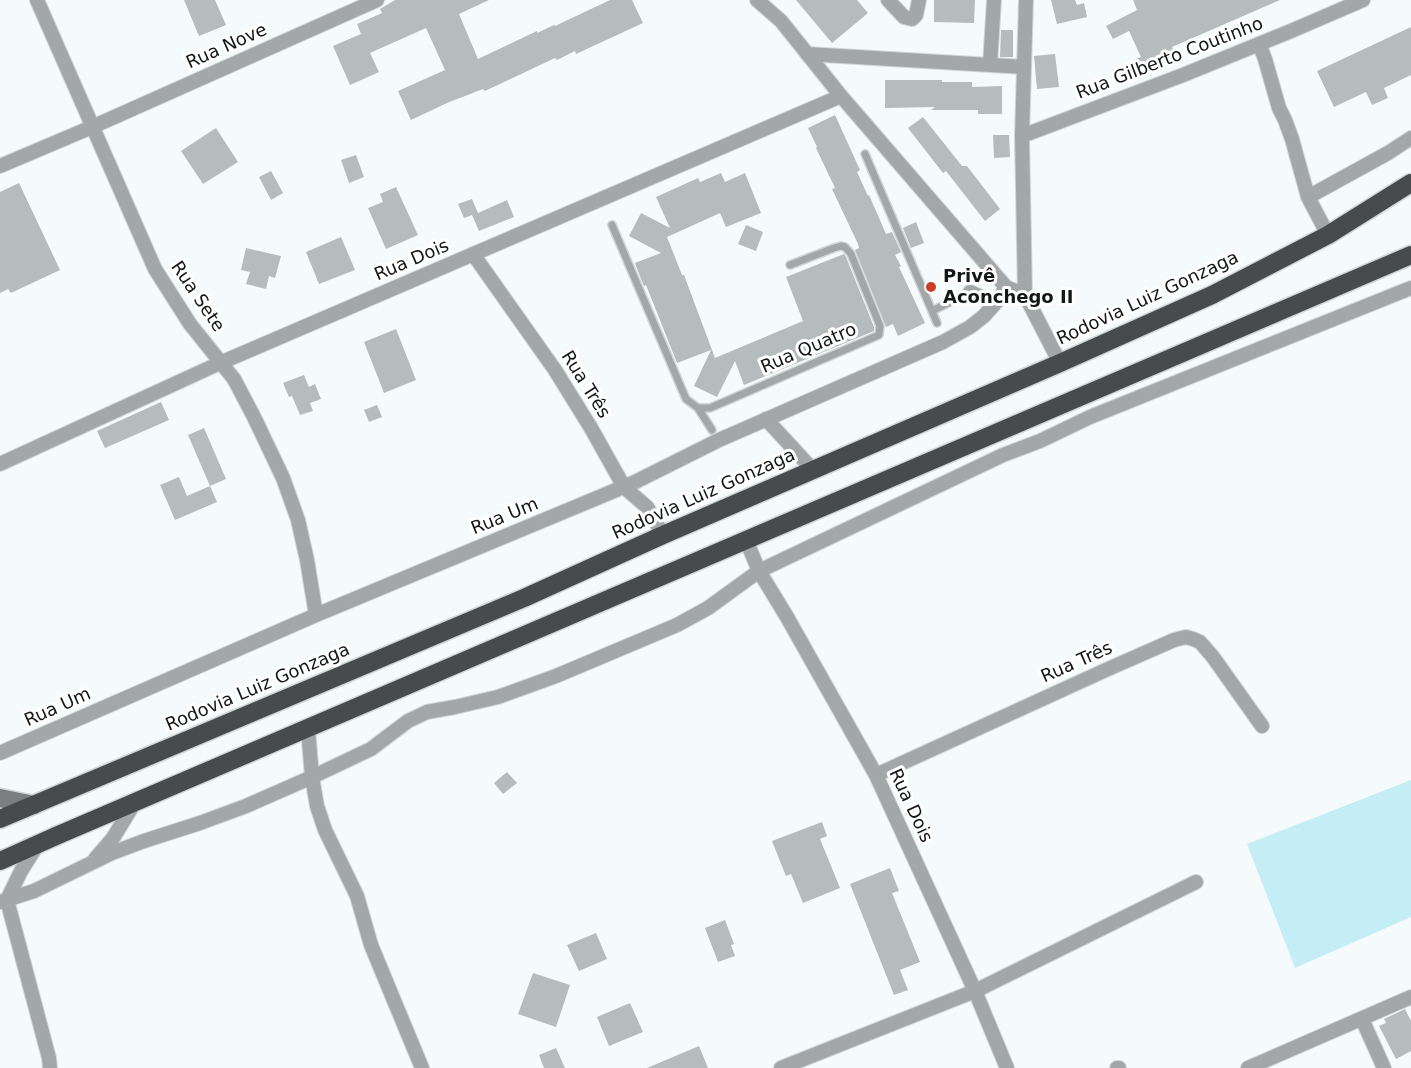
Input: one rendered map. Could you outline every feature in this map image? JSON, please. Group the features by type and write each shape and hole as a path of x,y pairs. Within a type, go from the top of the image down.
{"highway":[{"name":"Rodovia Luiz Gonzaga","path":"0,819 524,598 1212,295 1328,235 1411,183"},
{"path":"0,861 1411,255"}],"street":[{"name":"Rua Sete","path":"37,0 155,269 190,324 234,379 283,478 298,520 308,560 316,615"},
{"name":"Rua Nove","path":"93,127 377,0"},
{"path":"757,0 781,21 841,96 1006,287 1024,295"},
{"path":"888,0 904,17 912,19 916,15 919,0"},
{"path":"990,65 994,0"},
{"path":"1026,0 1022,136 1024,295 1060,363"},
{"name":"Rua Gilberto Coutinho","path":"1022,136 1291,32 1363,0"},
{"path":"1259,44 1279,108 1292,139 1308,197 1328,235"},
{"path":"807,54 1024,67"},
{"name":"Rua Dois","path":"0,464 220,363 841,96"},
{"path":"0,166 93,127"},
{"path":"1308,197 1411,138"},
{"name":"Rua Três","path":"473,254 555,370 624,487 647,507 663,535"},
{"name":"Rua Um","path":"0,753 316,615 624,487 716,435 766,420 943,342 984,316 1006,287"},
{"path":"3,901 34,891 112,853 246,806 312,777 371,749 408,721 427,712 498,697 556,676 677,625 708,608 759,570 992,460 1040,441 1090,417 1411,288"},
{"path":"970,292 995,303"},
{"path":"766,420 813,470"},
{"name":"Rua Dois","path":"746,540 759,570 876,775 975,991 1007,1068"},
{"name":"Rua Três","path":"876,775 1108,669 1174,640 1186,638 1200,642 1213,657 1262,726"},
{"path":"308,729 312,777 317,806 325,830 357,896 371,945 422,1068"},
{"path":"0,798 34,805"},
{"path":"90,864 113,838 135,802"},
{"path":"38,844 3,901 50,1068"},
{"path":"781,1068 975,991 1196,882"},
{"path":"1248,1068 1411,997"},
{"path":"1362,1019 1384,1068"}],"lane":[{"path":"865,154 937,323"},
{"path":"612,225 687,399 698,408 716,435"},
{"name":"Rua Quatro","path":"698,408 710,408 879,335 879,326 850,254 845,247 834,248 790,265"},
{"path":"932,311 970,292"}],"shaded area":[{"path":"1411,780 1411,917 1295,968 1247,844"}],"building":[{"path":"184,0 215,0 226,25 199,36"},
{"path":"395,0 489,0 459,14 478,59 610,0 632,0 643,23 576,54 575,51 557,60 555,58 485,91 483,89 447,103 411,120 398,91 445,70 426,28 370,53 379,72 350,85 333,46 361,34 357,24 382,13 380,9"},
{"path":"796,0 857,0 868,13 832,43"},
{"path":"934,0 975,0 974,23 934,22"},
{"path":"1051,0 1075,0 1077,5 1084,3 1087,17 1057,24"},
{"path":"1133,0 1280,0 1172,47 1177,57 1140,73 1134,60 1141,57 1129,31 1113,39 1106,26 1137,10"},
{"path":"1411,27 1411,75 1384,88 1388,98 1372,105 1366,92 1334,107 1317,71"},
{"path":"1001,30 1013,30 1013,57 1000,57"},
{"path":"1055,54 1059,87 1037,89 1034,56"},
{"path":"885,80 942,80 942,82 972,82 972,87 1002,86 1002,114 978,114 978,110 931,110 935,107 885,108"},
{"path":"835,115 860,170 857,172 886,234 892,232 901,252 895,255 901,266 899,267 925,323 898,336 893,324 886,327 855,250 859,248 858,244 832,189 835,188 808,128"},
{"path":"923,117 962,166 967,166 1000,209 985,221 946,171 943,173 908,128"},
{"path":"216,128 238,162 203,184 181,151"},
{"path":"993,135 1009,135 1010,157 994,158"},
{"path":"356,155 364,177 349,183 341,160"},
{"path":"271,171 283,193 271,200 259,177"},
{"path":"721,173 725,182 745,173 761,213 726,227 720,213 667,237 715,358 803,321 786,277 844,254 874,331 744,385 735,361 717,397 694,386 711,350 677,363 646,285 644,286 641,279 635,263 661,253 629,236 641,213 670,228 656,197 698,178 700,182"},
{"path":"19,183 60,270 11,293 8,289 0,293 0,192"},
{"path":"396,187 418,235 386,249 368,208 383,202 380,194"},
{"path":"472,199 478,213 507,200 514,217 479,231 472,215 464,218 458,204"},
{"path":"916,222 924,243 911,248 903,228"},
{"path":"746,225 763,232 756,251 738,244"},
{"path":"341,237 355,270 319,284 306,252"},
{"path":"246,248 281,256 275,278 269,276 266,289 246,284 250,272 241,270"},
{"path":"396,329 416,380 384,393 364,342"},
{"path":"304,375 309,387 315,384 321,399 310,403 313,411 300,415 292,396 289,397 283,383"},
{"path":"161,402 169,420 105,448 97,431"},
{"path":"377,405 382,417 369,422 364,410"},
{"path":"204,428 226,479 210,486 188,435"},
{"path":"179,477 187,496 210,486 217,502 175,520 160,485"},
{"path":"507,772 517,783 503,794 494,783"},
{"path":"822,822 827,836 820,839 840,888 803,903 791,874 786,876 772,841"},
{"path":"890,868 899,891 892,893 920,962 900,970 908,990 894,995 850,884"},
{"path":"725,920 734,944 731,945 735,956 718,962 705,928"},
{"path":"596,933 607,959 579,971 567,945"},
{"path":"533,973 570,985 556,1027 518,1014"},
{"path":"630,1003 643,1032 609,1046 597,1017"},
{"path":"1405,1009 1411,1021 1411,1051 1396,1059 1379,1026 1386,1023 1384,1019"},
{"path":"699,1046 708,1068 647,1068"},
{"path":"556,1048 565,1068 544,1068 539,1055"}],"place":[{"name":"Privê Aconchego II","path":"931,287"}]}
